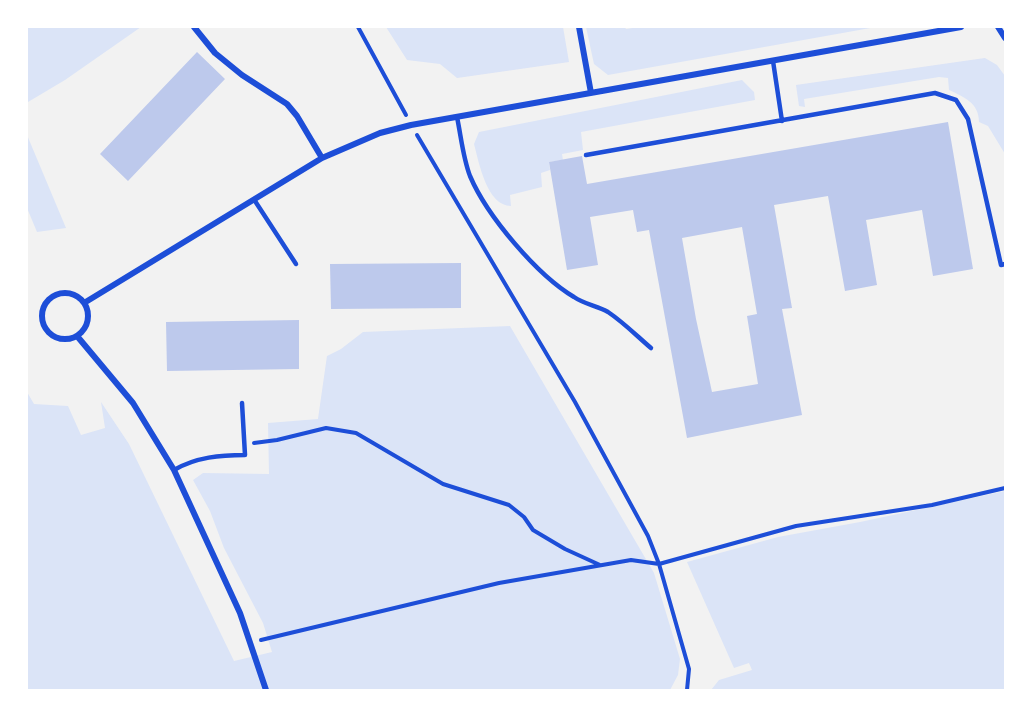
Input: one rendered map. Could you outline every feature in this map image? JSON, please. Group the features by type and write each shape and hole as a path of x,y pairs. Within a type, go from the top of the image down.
{"street":[{"path":"194,27 215,53 242,75 287,104 297,116 322,158"},
{"path":"579,27 591,93"},
{"path":"84,303 255,201 322,158 380,133 411,125 961,27"},
{"path":"998,27 1005,38"},
{"path":"61,293 77,296 84,303 88,309 88,321 86,327 77,336 69,339 53,336 43,324 43,308 47,301 61,293"},
{"path":"77,336 133,403 174,470 240,613 266,690"}],"lane":[{"path":"773,61 782,121"},
{"path":"586,155 935,93 956,100 968,118 1000,265 1005,264"},
{"path":"457,117 469,174 482,200 510,236 537,267 554,282 575,298 608,312 651,348"},
{"path":"255,201 296,264"},
{"path":"174,470 186,463 222,454 245,455 242,403"}],"path":[{"path":"358,27 411,125 575,402 648,536 659,564 689,669 687,690"},
{"path":"245,444 277,440 326,428 356,433 443,484 509,505 524,517 533,530 565,549 601,565"},
{"path":"250,643 499,583 631,560 659,564 796,526 932,504 1005,488"}],"shaded area":[{"path":"27,27 141,27 65,80 28,102 27,106"},
{"path":"386,27 563,27 569,62 457,78 440,64 407,60"},
{"path":"586,27 625,27 626,29 639,27 876,27 608,75 594,64"},
{"path":"985,58 997,65 1005,76 1005,154 988,126 979,122 973,105 949,90 948,78 939,77 804,99 805,107 799,106 796,85"},
{"path":"742,80 754,92 755,100 581,132 583,150 562,154 563,160 549,162 550,170 541,173 542,187 510,195 511,206 496,199 485,182 474,144 479,132"},
{"path":"27,135 66,228 37,232 27,208"},
{"path":"510,326 654,573 680,659 678,675 670,690 27,690 27,392 34,404 68,406 81,435 105,428 101,402 129,444 234,661 272,652 263,623 224,548 210,511 193,480 203,473 269,474 268,423 318,419 327,356 341,349 363,332"},
{"path":"1005,491 1005,690 711,690 719,680 752,670 749,663 734,668 687,562 778,537"}],"building":[{"path":"197,52 225,79 128,181 100,154"},
{"path":"948,122 973,269 933,276 922,210 866,220 877,285 845,291 828,196 774,205 792,308 782,309 802,415 687,438 649,230 637,232 633,210 590,217 598,265 567,270 549,162 582,156 587,184","holes":["742,227 757,314 747,316 758,384 712,392 682,238"]},
{"path":"461,263 461,308 331,309 330,264"},
{"path":"299,320 299,369 167,371 166,322"}]}
